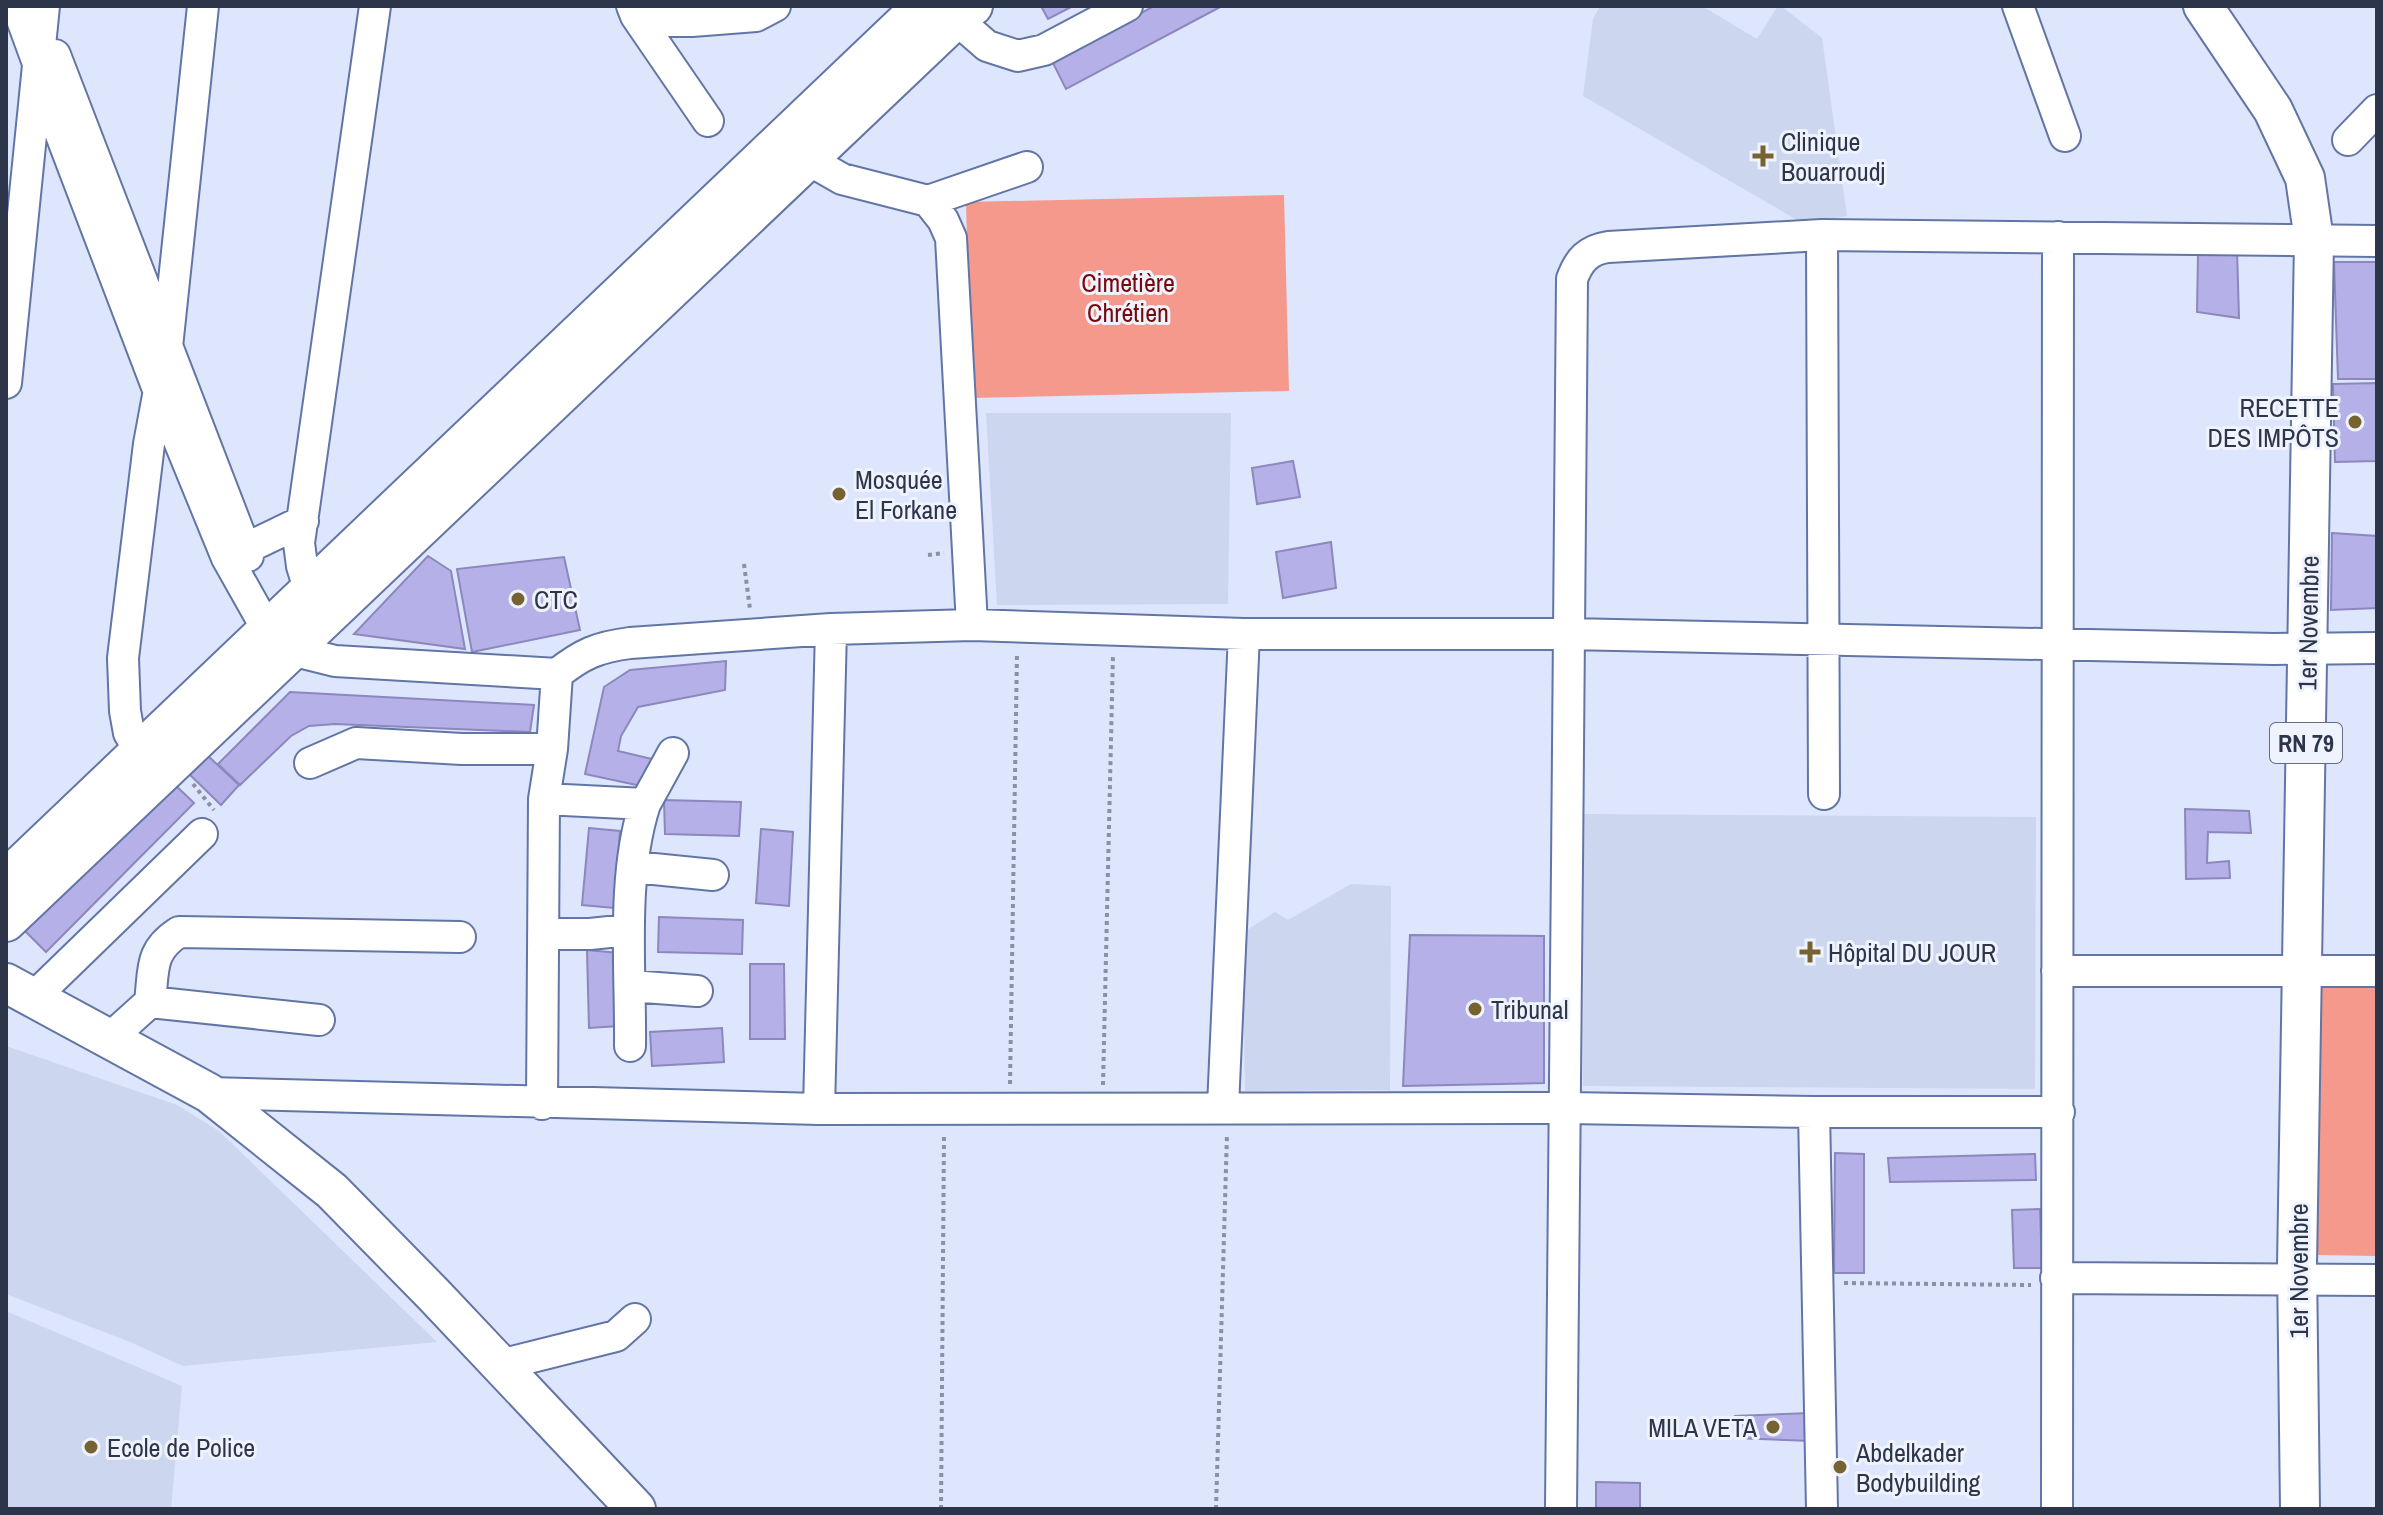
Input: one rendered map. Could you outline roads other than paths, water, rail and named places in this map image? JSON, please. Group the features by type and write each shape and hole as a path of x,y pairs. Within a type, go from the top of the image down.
{"main road":[{"name":"1er Novembre","path":"2203,6 2273,110 2305,178 2314,240 2297,1279 2300,1509"},
{"path":"6,879 140,751 293,623 807,159 950,10"},
{"path":"6,922 293,623 950,10"},
{"path":"19,990 209,1093 332,1191 631,1506"}],"street":[{"path":"140,751 129,733 123,658 149,444 167,347 203,6"},
{"path":"293,623 302,566 299,543 375,6"},
{"path":"634,11 660,20 756,16 775,6"},
{"path":"950,10 987,46 1018,56 1044,50 1127,6"},
{"path":"2018,6 2065,136"},
{"path":"35,10 167,347 236,553"},
{"path":"6,383 23,192 39,66 35,10"},
{"path":"634,11 708,121"},
{"path":"39,66 58,127 159,392 236,553 293,623 335,661 557,674 579,656 605,646 831,629 972,625 1244,634 1568,634 2377,648"},
{"path":"2348,140 2377,110"},
{"path":"807,159 842,179 928,201 1027,167"},
{"path":"928,201 943,220 951,238 972,625"},
{"path":"1561,1509 1567,1108 1572,279 1580,261 1596,249 1608,247 1822,235 2377,241"},
{"path":"1822,235 1824,794"},
{"path":"2057,1509 2058,237"},
{"path":"236,553 303,521"},
{"path":"819,1109 831,629"},
{"path":"1225,1119 1244,634"},
{"path":"542,1104 544,799 552,749 557,674"},
{"path":"310,763 356,743 462,749 552,749"},
{"path":"630,1046 628,930 636,833 645,804 673,753"},
{"path":"544,799 645,804"},
{"path":"19,990 208,822"},
{"path":"634,867 713,875"},
{"path":"543,934 628,930"},
{"path":"109,1039 150,1002 155,953 165,940 179,932 460,937"},
{"path":"2057,971 2377,971"},
{"path":"631,986 697,991"},
{"path":"150,1002 319,1020"},
{"path":"209,1093 542,1104 944,1108 1225,1119 1567,1108 2059,1112"},
{"path":"1814,1112 1822,1509"},
{"path":"2056,1281 2377,1280"},
{"path":"500,1365 616,1336 635,1319"}],"place":[{"name":"Clinique Bouarroudj","path":"1763,156"},
{"name":"RECETTE DES IMPÔTS","path":"2355,422"},
{"name":"Mosquée El Forkane","path":"839,494"},
{"name":"CTC","path":"518,599"},
{"name":"Hôpital DU JOUR","path":"1810,952"},
{"name":"Tribunal","path":"1475,1009"},
{"name":"MILA VETA","path":"1773,1427"},
{"name":"Ecole de Police","path":"91,1447"},
{"name":"Abdelkader Bodybuilding","path":"1840,1467"}],"park label":[{"name":"Cimetière Chrétien","path":"1128,297"}]}
